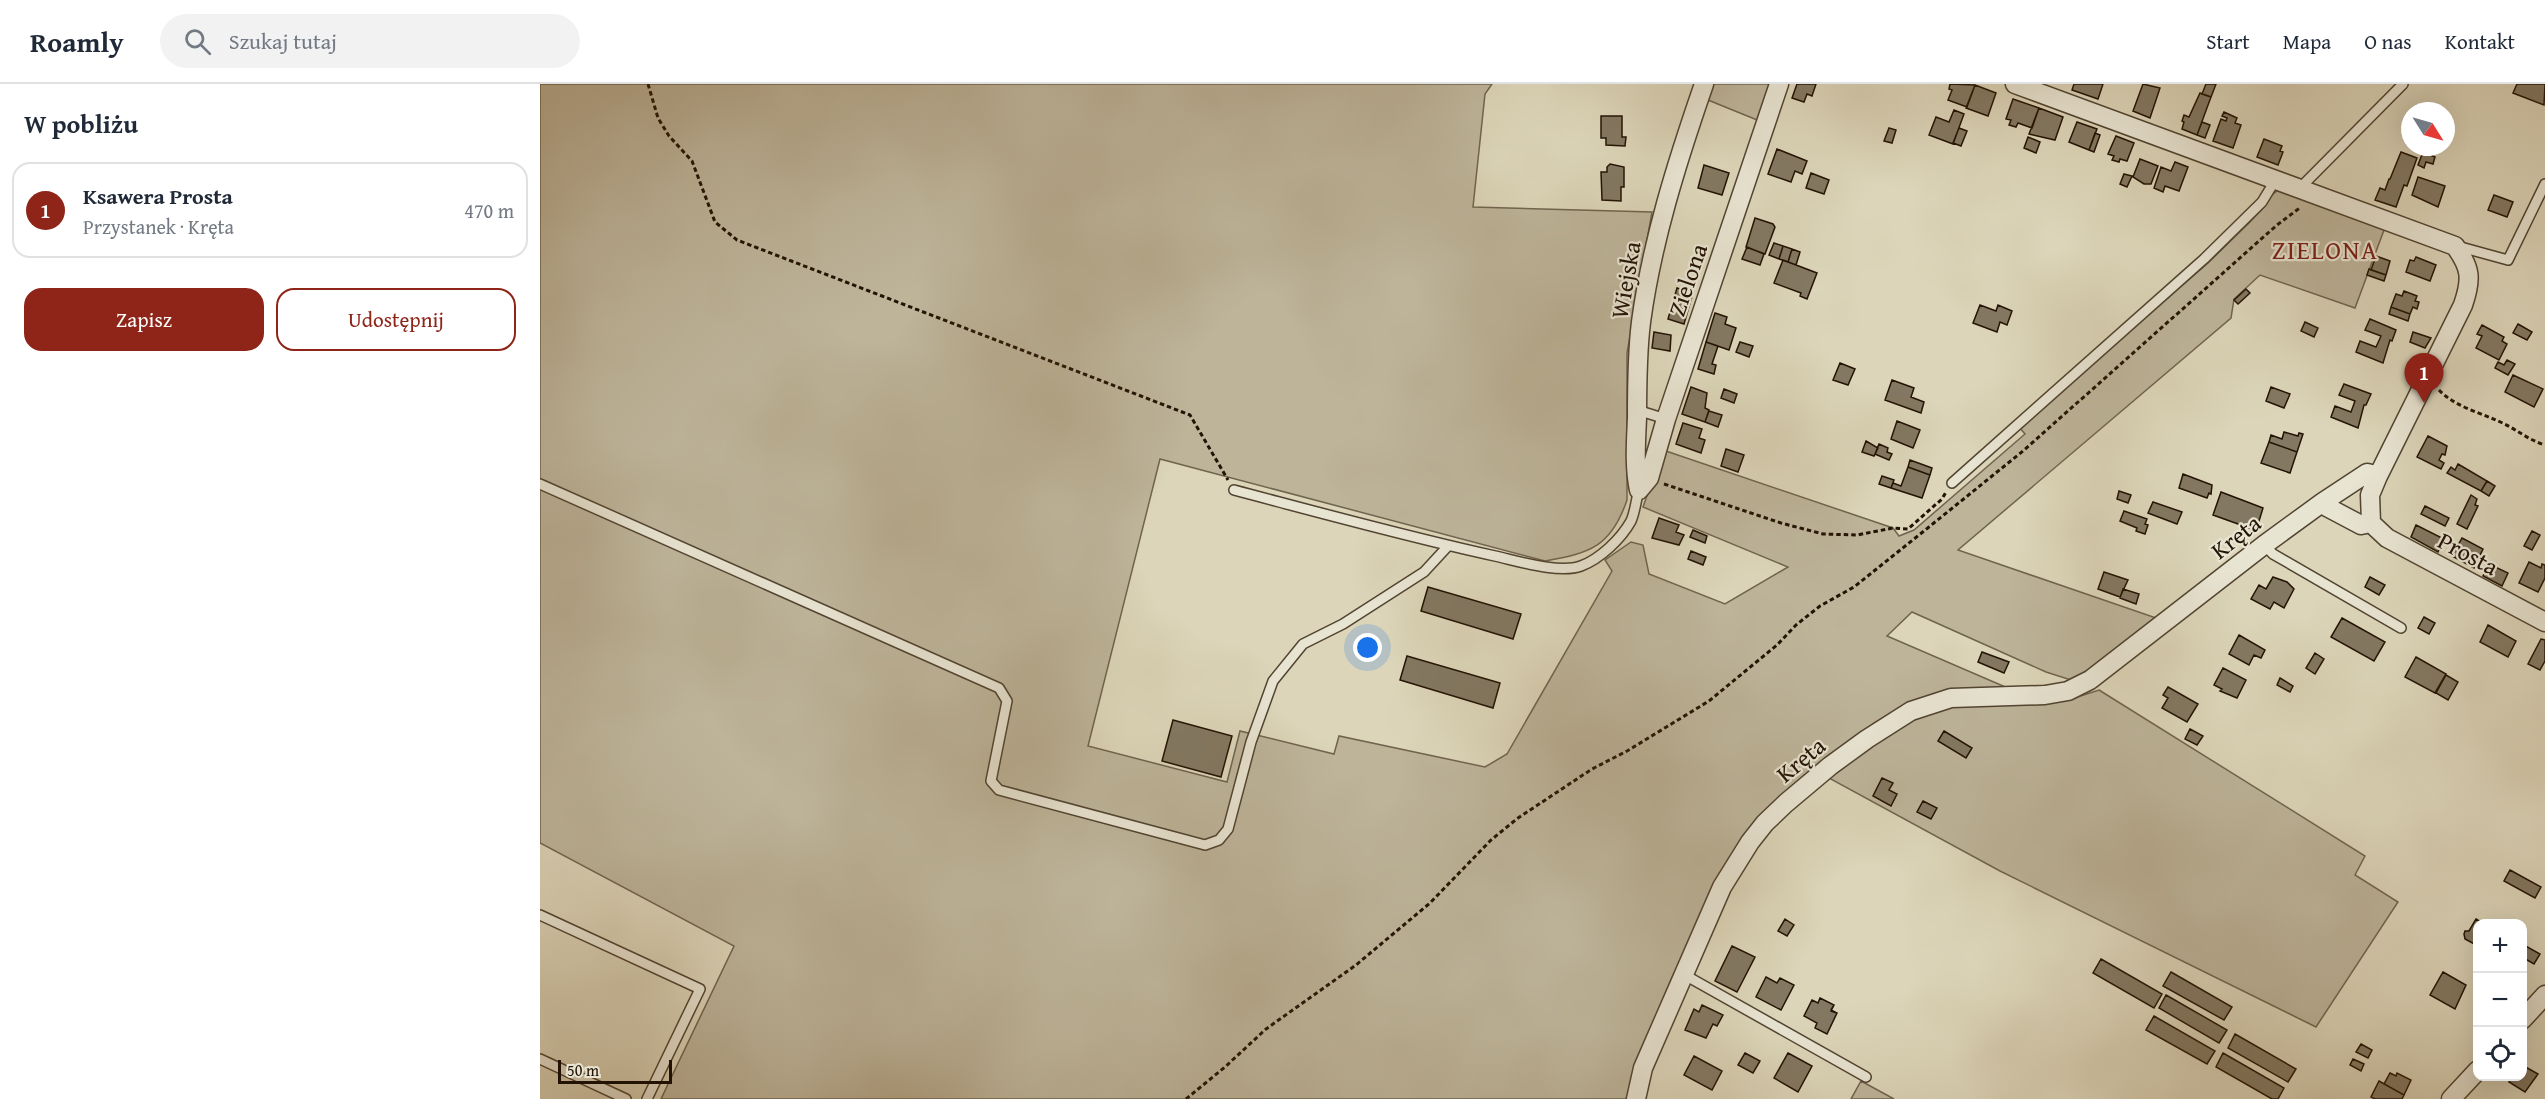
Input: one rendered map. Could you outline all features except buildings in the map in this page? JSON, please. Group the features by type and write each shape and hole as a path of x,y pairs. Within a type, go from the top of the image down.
{"street":[{"name":"Wiejska","path":"1644,484 1635,471 1637,372 1641,322 1654,251 1681,150 1704,84"},
{"name":"Zielona","path":"1644,484 1779,84"},
{"path":"2015,84 2276,179 2304,195 2455,246 2468,269 2470,287 2370,495 2371,523"},
{"name":"Kręta","path":"1636,1099 1643,1068 1722,887 1765,823 1830,766 1866,738 1911,711 1951,698 2068,691 2090,680 2323,501 2367,473 2378,476"},
{"name":"Prosta","path":"2323,501 2327,507 2361,525 2371,523 2387,538 2545,622"},
{"path":"2527,1015 2545,995"},
{"path":"2451,1099 2473,1075"}],"lane":[{"path":"2304,195 2403,84"},
{"path":"1952,483 2204,259 2262,202 2276,179"},
{"path":"2455,246 2508,260 2545,184"},
{"path":"1637,410 1666,419"},
{"path":"540,484 999,688 1007,700 991,781 999,790 1205,845 1219,840 1228,830 1251,742 1274,681 1303,644 1343,624 1424,572 1448,546"},
{"path":"1234,490 1448,546 1531,564 1565,568 1579,567 1599,557 1631,521 1644,484"},
{"path":"2264,545 2273,554 2402,627"},
{"path":"540,915 700,989 647,1099"},
{"path":"1683,974 1866,1077"},
{"path":"540,1059 626,1099"}],"path":[{"path":"648,84 658,118 669,136 692,160 715,222 737,240 1190,415 1234,490"},
{"path":"1186,1099 1266,1029 1356,965 1431,903 1491,840 1518,818 1592,769 1627,751 1709,701 1820,606 1854,587 1919,535 2022,451 2277,225 2304,195"},
{"path":"2425,381 2437,388 2446,398 2499,421 2531,441 2545,445"},
{"path":"1644,484 1823,534 1857,535 1893,528 1908,529 1942,499 1952,483"}],"shaded area":[{"path":"540,84 1492,84 1485,94 1473,207 1652,212 1627,353 1627,500 1614,528 1606,538 1587,551 1545,561 1160,459 1088,746 1227,782 1240,731 1334,754 1339,736 1485,767 1507,754 1612,571 1605,560 1631,542 1643,545 1649,574 1725,604 1788,567 1643,507 1663,450 1893,528 1899,536 1914,530 2025,434 2019,427 2208,263 2264,207 2269,197 2281,188 2384,230 2355,308 2260,275 2234,299 2231,318 1958,550 2159,619 2080,678 2071,680 2046,672 1912,612 1887,636 2010,689 1963,689 1936,693 1911,702 1876,722 1837,750 1710,899 1671,980 1633,1071 1629,1099 661,1099 734,946 540,843"},
{"path":"1714,84 1775,84 1762,122 1708,100"},
{"path":"2099,690 2365,856 2355,875 2398,902 2316,1027 2000,871 1827,777 1899,726 1957,703 2065,701"},
{"path":"1861,1081 1894,1099 1851,1099"}],"place":[{"name":"Ksawera Prosta","path":"2424,403"}],"district":[{"name":"ZIELONA","path":"2325,250"}]}
